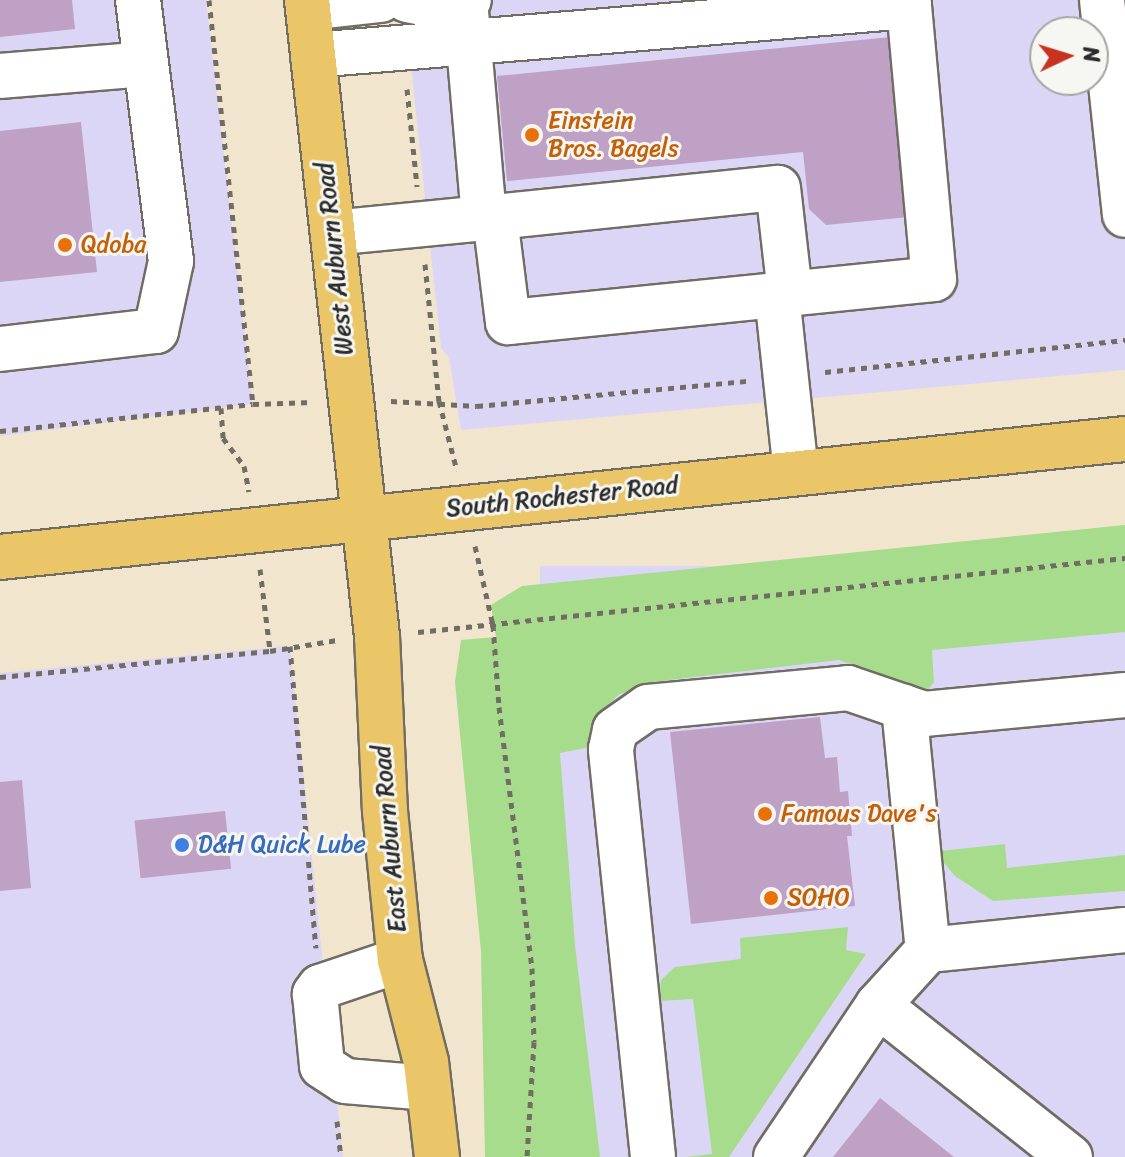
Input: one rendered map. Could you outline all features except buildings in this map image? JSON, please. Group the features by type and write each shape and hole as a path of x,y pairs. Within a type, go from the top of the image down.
{"main road":[{"name":"West Auburn Road","path":"308,4 363,517"},
{"name":"South Rochester Road","path":"0,557 1125,439"},
{"name":"East Auburn Road","path":"363,517 377,636 385,811 400,960 429,1088 437,1157"}],"lane":[{"path":"0,349 156,331 171,261 138,0"},
{"path":"308,4 381,0"},
{"path":"407,0 468,14 909,6 934,279 508,322 490,218 468,14"},
{"path":"1102,0 1125,215"},
{"path":"313,55 403,48 468,14"},
{"path":"0,76 145,64"},
{"path":"333,233 778,188 796,473"},
{"path":"653,1157 611,749 615,730 648,707 848,688 924,714 1125,695"},
{"path":"904,707 928,950"},
{"path":"776,1157 878,1005 928,950 1125,930"},
{"path":"400,960 320,987 315,994 322,1066 345,1081 429,1088"},
{"path":"878,1005 1070,1157"}],"path":[{"path":"209,0 253,404"},
{"path":"403,48 439,401 493,625 499,707 534,999 527,1157"},
{"path":"0,431 253,404 350,400 439,401"},
{"path":"472,626 1125,558"},
{"path":"0,677 270,651 316,643"},
{"path":"290,646 320,987"},
{"path":"332,1075 341,1157"}],"shaded area":[{"path":"0,0 206,0 253,404 0,436"},
{"path":"404,0 1125,0 1125,370 461,430 449,357 441,348"},
{"path":"540,566 1125,566 1125,1157 540,1157"},
{"path":"290,646 343,1157 0,1157 0,673"}],"green space":[{"path":"1125,525 1125,632 932,650 934,682 926,692 839,660 652,682 618,695 603,711 586,748 560,753 575,945 600,1157 485,1157 481,952 455,682 461,640 496,637 491,605 522,586"},
{"path":"1005,844 1007,868 1125,855 1125,891 993,901 955,876 944,863 940,851"},
{"path":"848,927 846,950 866,954 729,1157 686,1157 712,1154 693,999 659,1001 661,980 675,967 741,959 740,938"}],"place":[{"name":"Einstein Bros. Bagels","path":"532,135"},
{"name":"Qdoba","path":"65,245"},
{"name":"Famous Dave's","path":"765,814"},
{"name":"D&H Quick Lube","path":"182,845"},
{"name":"SOHO","path":"771,898"}]}
